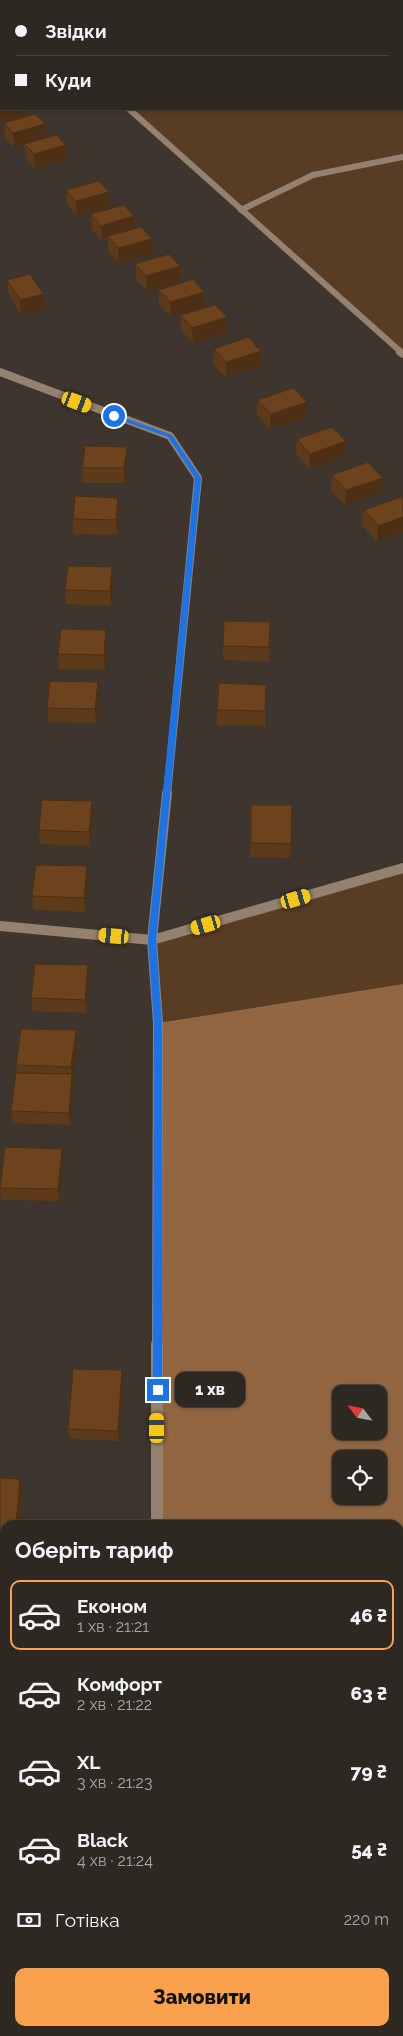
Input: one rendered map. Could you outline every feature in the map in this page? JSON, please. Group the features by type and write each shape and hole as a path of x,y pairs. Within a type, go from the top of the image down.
{"street":[{"path":"130,110 403,354"},
{"path":"241,210 312,175 403,158"},
{"path":"0,372 170,436 198,478 152,940 158,1023 157,1520"},
{"path":"0,926 152,940 403,868"}],"shaded area":[{"path":"132,110 403,110 403,354"},
{"path":"403,868 403,984 158,1023 152,940"},
{"path":"403,984 403,1520 157,1520 158,1023"}],"building":[{"path":"35,114 45,124 13,133 4,123"},
{"path":"56,135 66,145 34,154 24,144"},
{"path":"99,181 109,192 76,201 66,190"},
{"path":"124,205 134,216 101,226 91,214"},
{"path":"141,227 152,239 118,248 108,236"},
{"path":"169,254 180,266 146,276 135,264"},
{"path":"30,274 43,294 20,300 7,280"},
{"path":"193,279 204,292 170,302 159,290"},
{"path":"215,305 227,317 192,328 181,315"},
{"path":"248,337 261,351 226,362 214,349"},
{"path":"293,388 307,402 271,414 258,400"},
{"path":"332,427 346,441 310,454 297,439"},
{"path":"85,446 127,447 124,468 82,468"},
{"path":"368,462 383,478 346,490 332,475"},
{"path":"75,496 118,498 116,520 73,519"},
{"path":"401,497 403,499 403,517 378,526 364,510"},
{"path":"68,566 112,567 110,591 65,590"},
{"path":"224,621 270,622 269,647 223,646"},
{"path":"61,629 106,630 104,655 58,654"},
{"path":"50,681 98,682 95,709 47,708"},
{"path":"219,683 266,685 265,711 217,710"},
{"path":"42,800 92,801 89,832 39,830"},
{"path":"251,805 292,805 291,844 251,843"},
{"path":"36,865 87,866 84,898 32,896"},
{"path":"35,964 88,965 85,1000 31,998"},
{"path":"21,1029 76,1030 71,1067 16,1065"},
{"path":"16,1073 72,1074 69,1113 11,1111"},
{"path":"5,1147 62,1149 58,1189 0,1188"},
{"path":"73,1369 122,1370 118,1431 68,1429"},
{"path":"0,1478 20,1479 16,1520 0,1520"}],"route":[{"path":"114,416 170,436 198,478 152,940 158,1023 158,1390"}]}
